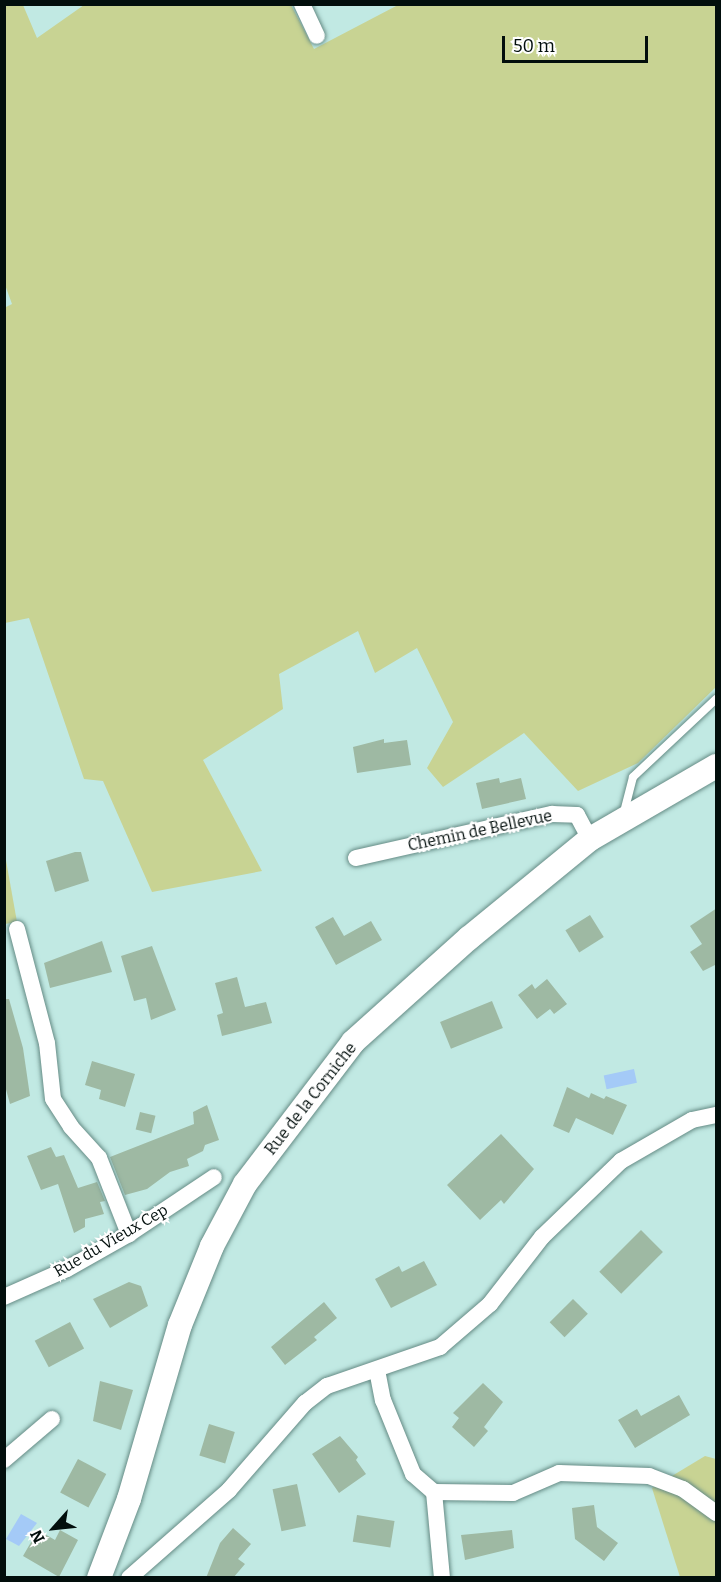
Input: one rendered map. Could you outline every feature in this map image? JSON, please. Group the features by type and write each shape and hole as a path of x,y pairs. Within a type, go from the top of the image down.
{"main road":[{"name":"Rue de la Corniche","path":"99,1578 129,1499 180,1325 212,1246 245,1184 353,1042 469,938 590,839 717,766"}],"street":[{"path":"302,4 317,36"},
{"name":"Chemin de Bellevue","path":"356,858 552,813 577,815 590,839"},
{"path":"17,929 47,1043 53,1099 71,1127 99,1158 129,1234"},
{"path":"129,1578 229,1490 305,1403 327,1386 440,1347 481,1312 542,1237 621,1161 692,1120 717,1115"},
{"name":"Rue du Vieux Cep","path":"4,1297 67,1269 129,1234 214,1177"},
{"path":"377,1370 383,1400 413,1474 434,1492 513,1494 559,1473 649,1476 683,1489 717,1513"},
{"path":"4,1460 52,1419"},
{"path":"434,1492 442,1578"}],"lane":[{"path":"622,820 626,793 633,777 717,699"}],"green space":[{"path":"4,5 23,5 37,38 84,5 291,5 314,49 398,5 716,5 716,687 638,763 578,791 524,733 443,787 427,768 453,722 417,648 375,673 358,631 279,674 283,709 203,760 262,871 152,892 103,781 84,779 29,618 5,623 4,308 12,304 4,282"},
{"path":"4,849 17,922 5,924 4,924"},
{"path":"705,1456 716,1459 716,1577 680,1577 652,1488"}],"water":[{"path":"634,1069 637,1083 607,1089 604,1075"},
{"path":"21,1514 37,1523 19,1546 6,1539"}],"building":[{"path":"384,739 384,743 407,740 411,765 357,773 353,747"},
{"path":"499,778 500,783 521,778 526,799 482,809 476,783"},
{"path":"81,852 89,881 55,892 46,861"},
{"path":"717,908 717,964 703,971 690,952 702,944 690,926"},
{"path":"590,915 604,937 579,952 565,930"},
{"path":"333,917 344,936 371,921 382,940 336,965 315,927"},
{"path":"102,941 112,972 50,988 44,963"},
{"path":"152,946 176,1010 151,1020 146,998 134,1001 121,956"},
{"path":"237,977 245,1007 266,1002 272,1023 222,1036 217,1015 223,1013 215,983"},
{"path":"547,979 567,1004 554,1014 550,1009 537,1019 518,995 532,984 535,989"},
{"path":"4,999 9,999 23,1048 30,1096 10,1104 4,1082"},
{"path":"492,1001 503,1028 451,1049 440,1022"},
{"path":"92,1061 135,1074 125,1107 99,1099 101,1090 85,1085"},
{"path":"567,1087 589,1098 591,1093 604,1099 606,1096 627,1105 613,1135 576,1118 569,1133 553,1126"},
{"path":"207,1105 219,1140 205,1145 203,1151 187,1159 189,1166 170,1172 147,1189 125,1195 110,1157 194,1124 193,1112"},
{"path":"140,1112 156,1116 151,1133 136,1129"},
{"path":"501,1134 534,1169 504,1204 501,1200 480,1220 447,1185"},
{"path":"51,1147 56,1157 64,1155 78,1188 97,1182 105,1201 100,1202 104,1214 85,1219 85,1227 74,1233 58,1184 41,1190 27,1156"},
{"path":"641,1230 663,1252 621,1294 599,1272"},
{"path":"424,1261 437,1285 391,1308 375,1279 399,1266 402,1272"},
{"path":"129,1282 141,1286 148,1306 110,1328 93,1299"},
{"path":"573,1299 588,1314 565,1337 550,1322"},
{"path":"324,1302 337,1318 314,1337 317,1340 285,1365 271,1347"},
{"path":"70,1322 84,1348 49,1367 35,1341"},
{"path":"100,1381 133,1390 121,1430 93,1421"},
{"path":"483,1383 503,1402 484,1427 488,1431 474,1447 452,1427 459,1418 453,1413"},
{"path":"679,1395 690,1415 635,1448 618,1420 637,1409 641,1416"},
{"path":"209,1424 235,1432 225,1463 199,1456"},
{"path":"340,1436 358,1457 356,1460 366,1474 339,1493 312,1454"},
{"path":"78,1459 106,1474 88,1508 60,1493"},
{"path":"297,1484 306,1526 281,1531 273,1489"},
{"path":"594,1505 597,1527 618,1543 604,1561 575,1539 572,1508"},
{"path":"357,1515 395,1521 390,1548 353,1542"},
{"path":"233,1528 251,1544 238,1559 245,1564 233,1578 206,1578 220,1543"},
{"path":"38,1530 55,1540 60,1530 78,1540 59,1577 23,1556"},
{"path":"512,1530 514,1548 465,1560 461,1535"}]}
